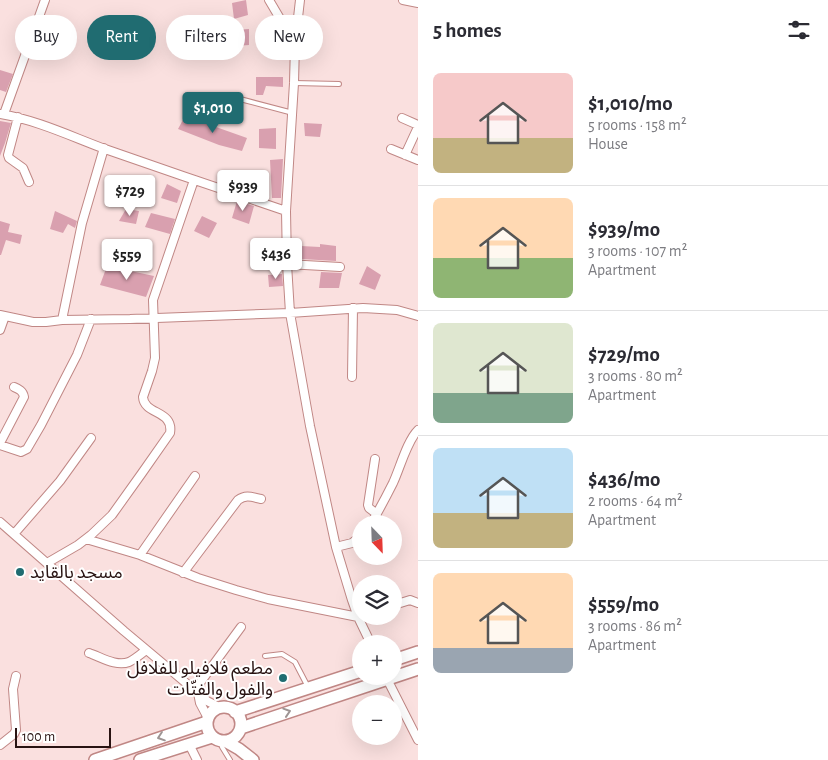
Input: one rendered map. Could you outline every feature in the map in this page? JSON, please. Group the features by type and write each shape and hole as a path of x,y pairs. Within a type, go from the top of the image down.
{"main road":[{"path":"402,657 418,652"},
{"path":"402,674 418,669"},
{"path":"235,712 352,674"},
{"path":"140,760 189,744 234,738 240,730 370,685"},
{"path":"226,708 235,712 240,719 240,730 253,760 239,748 220,740 209,732 207,727 208,720 213,711 226,708"},
{"path":"95,760 208,720"}],"street":[{"path":"45,0 2,114 46,125 104,148 286,211"},
{"path":"269,0 278,15"},
{"path":"298,15 300,0"},
{"path":"403,0 418,3"},
{"path":"295,60 286,211 290,313 310,426 336,547 352,600"},
{"path":"18,117 8,155 23,168 29,182"},
{"path":"402,118 418,126 405,155"},
{"path":"62,320 82,223 104,148"},
{"path":"391,149 418,160"},
{"path":"47,563 86,538 112,515 170,433 170,422 146,406 143,400 155,358 153,300 194,180"},
{"path":"287,264 340,267"},
{"path":"352,377 353,308"},
{"path":"0,330 2,316 33,322 46,322 290,313 364,308 397,310 418,316"},
{"path":"14,387 21,390 24,397 0,444 21,452 27,449 41,425 77,355 91,319"},
{"path":"375,459 368,505 377,514 393,483 410,441 418,430"},
{"path":"14,534 60,481 91,438"},
{"path":"140,555 195,476"},
{"path":"183,572 238,500 243,496 261,499"},
{"path":"0,522 146,650 207,701 221,708"},
{"path":"86,538 140,555 236,590 268,599 352,615"},
{"path":"336,547 352,543"},
{"path":"402,602 416,601 418,592"},
{"path":"196,692 241,627"},
{"path":"89,653 115,663 126,663 132,661 146,650"},
{"path":"0,744 14,734 16,730 13,704 13,689 16,676"},
{"path":"390,685 418,740"},
{"path":"196,692 208,720"},
{"path":"189,744 197,760"}],"lane":[{"path":"294,83 339,84"},
{"path":"240,99 293,113"},
{"path":"265,656 282,654 295,662 309,688"},
{"path":"220,740 222,748 230,760"}],"building":[{"path":"246,0 248,15 234,15 232,3"},
{"path":"245,29 249,29 249,45 245,45"},
{"path":"0,70 13,74 6,92 0,90"},
{"path":"256,77 283,77 283,87 266,86 263,95 256,95"},
{"path":"185,116 247,138 242,151 219,145 178,129"},
{"path":"0,121 11,123 0,156"},
{"path":"304,123 322,124 320,137 305,136"},
{"path":"276,128 276,149 259,148 259,129"},
{"path":"283,159 281,198 272,198 270,160"},
{"path":"167,184 181,191 177,203 161,198"},
{"path":"237,201 254,206 249,224 232,218"},
{"path":"126,209 139,211 136,224 119,221"},
{"path":"55,211 77,221 75,228 68,224 63,233 50,229"},
{"path":"151,213 175,219 170,234 145,227"},
{"path":"202,216 217,223 209,238 194,231"},
{"path":"0,221 10,224 8,232 22,235 20,244 6,240 1,255 0,255"},
{"path":"320,244 336,246 336,261 301,259 301,246 320,247"},
{"path":"107,266 154,276 146,297 100,285"},
{"path":"367,266 381,275 375,290 359,284"},
{"path":"321,272 342,273 339,288 319,288"},
{"path":"282,274 283,286 269,287 268,275"}],"place":[{"name":"مسجد بالقايد","path":"20,572"},
{"name":"مطعم فلافيلو للفلافل والفول والفتّات","path":"283,678"}]}
